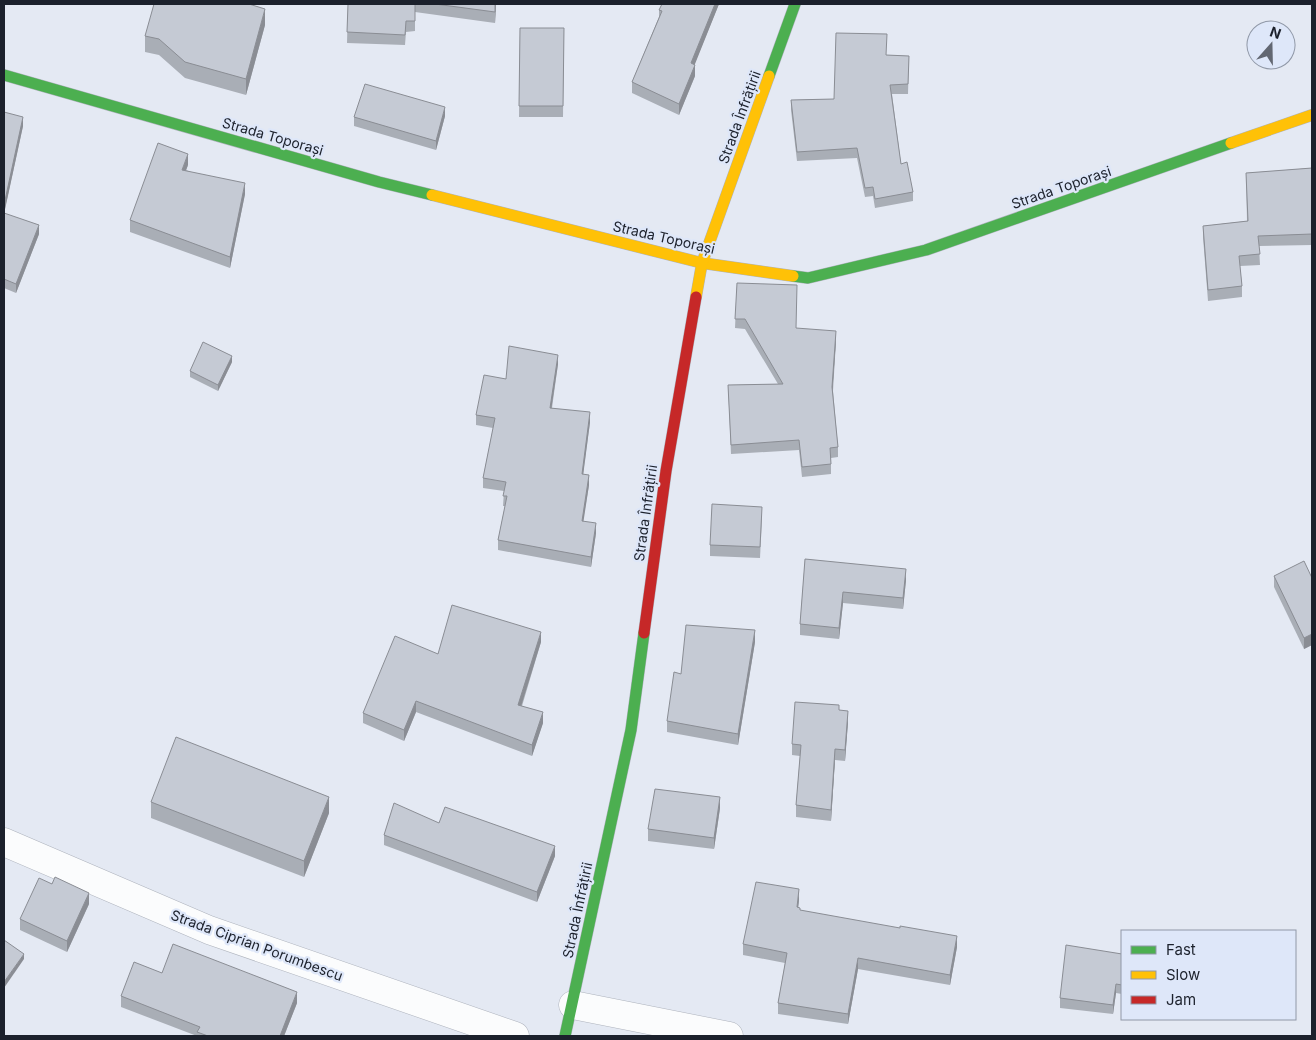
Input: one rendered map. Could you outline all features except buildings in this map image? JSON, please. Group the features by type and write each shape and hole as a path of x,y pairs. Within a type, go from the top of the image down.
{"street":[{"name":"Strada Înfrățirii","path":"565,1036 631,730 666,471 702,263 795,4"},
{"name":"Strada Toporași","path":"4,75 380,182 702,263 808,278 926,250 1312,115"},
{"name":"Strada Ciprian Porumbescu","path":"4,842 209,930 515,1036"},
{"path":"573,1006 729,1036"}],"traffic: fast":[{"path":"769,76 795,4"},
{"path":"4,75 379,182 432,195"},
{"path":"793,276 808,278 926,250 1231,143"},
{"path":"565,1036 631,730 644,633"}],"traffic: slow":[{"path":"696,297 702,263 769,76"},
{"path":"1231,143 1312,115"},
{"path":"432,195 702,263 793,276"}],"traffic: jam":[{"path":"644,633 666,471 696,297"}]}
